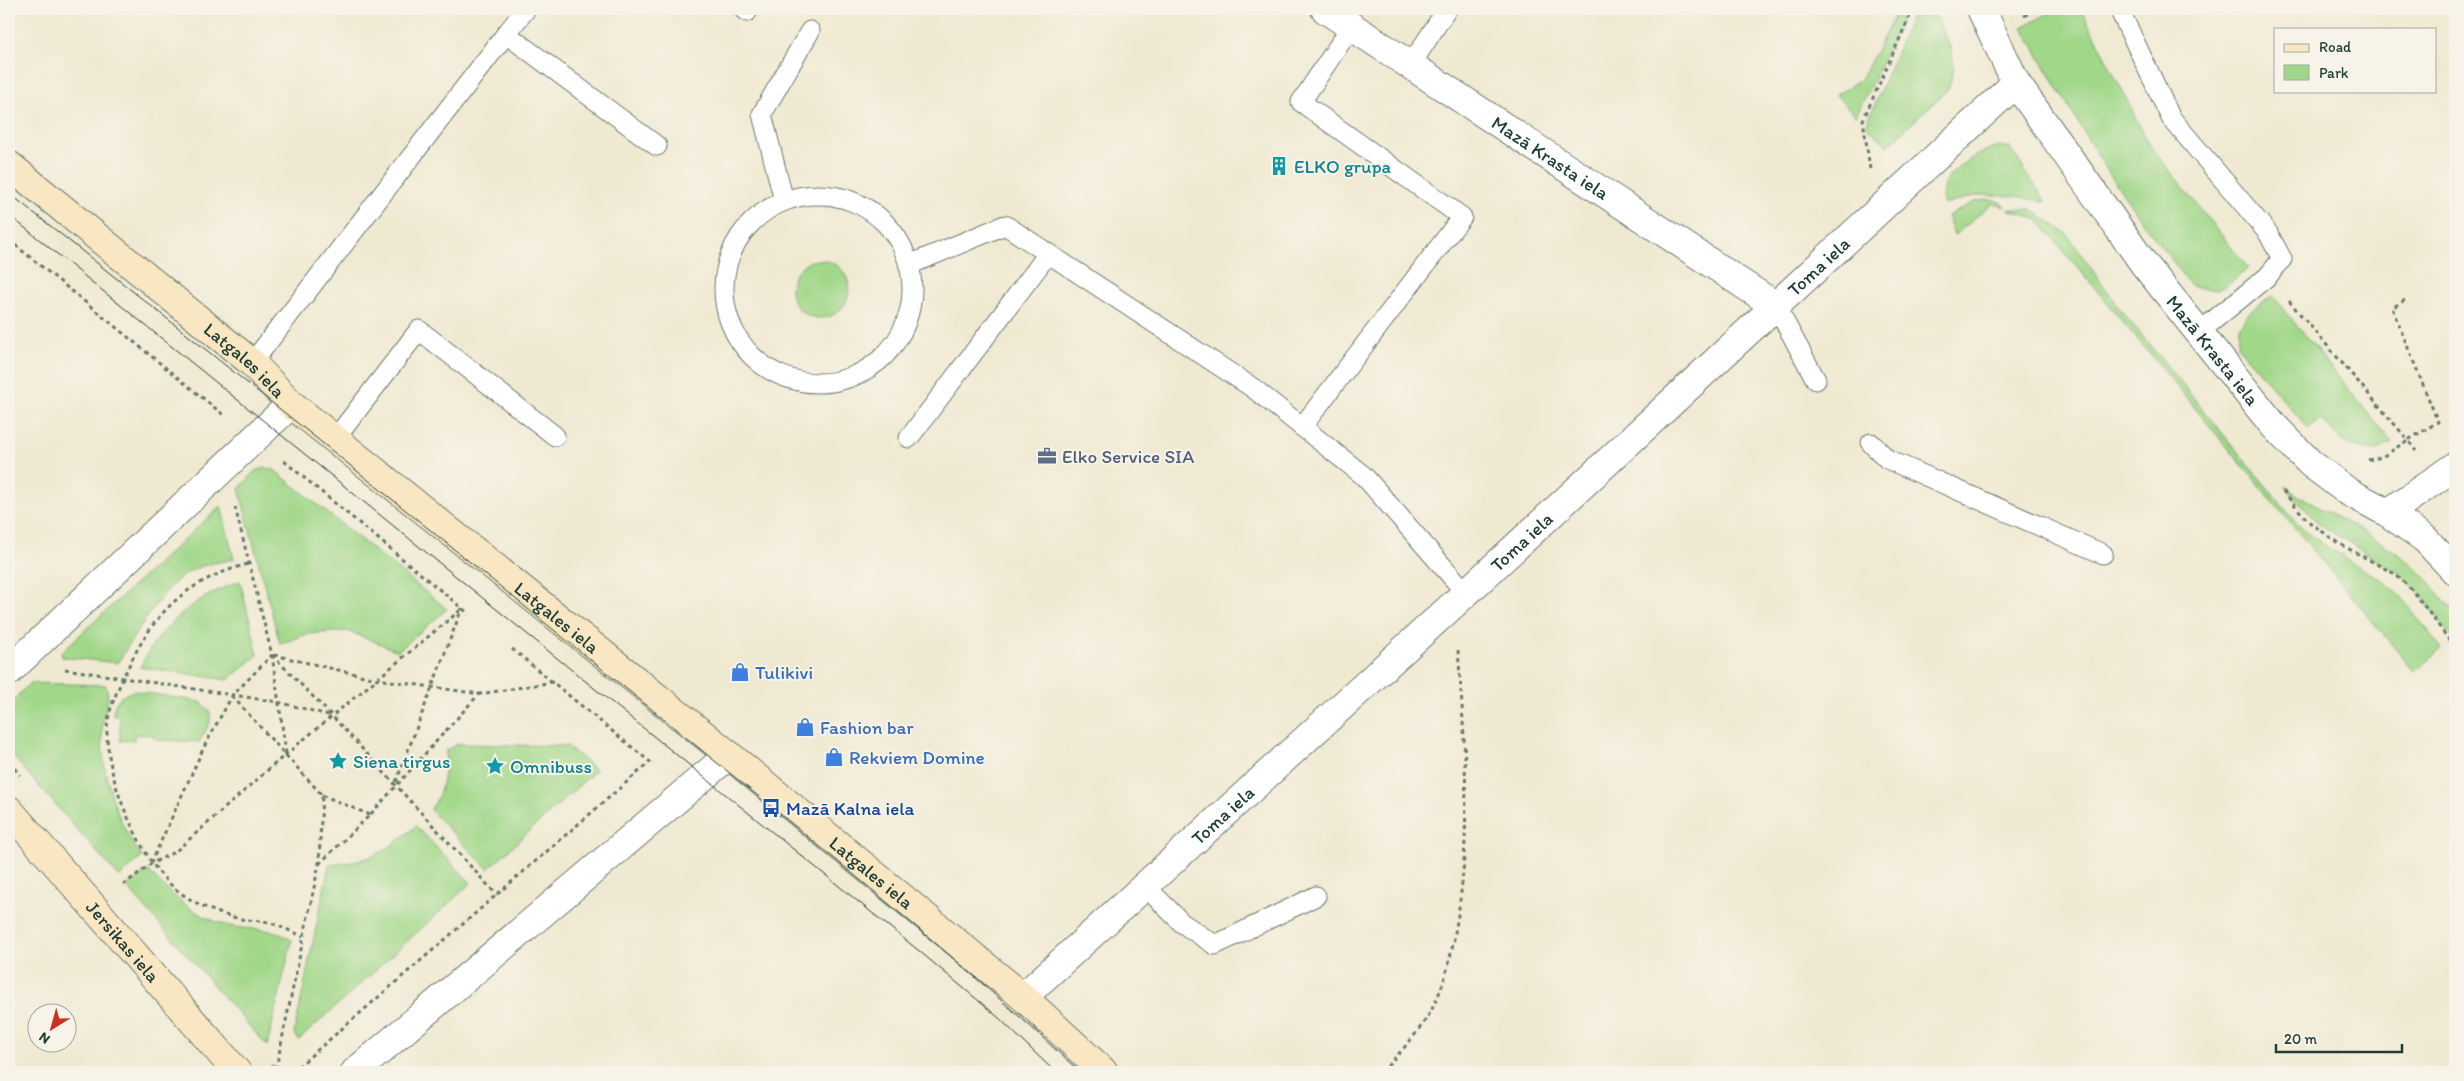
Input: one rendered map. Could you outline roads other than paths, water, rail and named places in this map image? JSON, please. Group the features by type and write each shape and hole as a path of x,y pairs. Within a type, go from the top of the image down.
{"street":[{"name":"Mazā Krasta iela","path":"1325,9 1776,306"},
{"name":"Mazā Krasta iela","path":"1981,9 2016,83 2144,264 2274,426 2310,464 2347,491 2388,513 2425,539 2455,571"},
{"name":"Toma iela","path":"1023,997 1466,593 2016,83"},
{"name":"Latgales iela","path":"9,165 252,363 291,404 729,755 1023,997 1104,1072"},
{"path":"9,671 291,404"},
{"path":"2388,513 2455,466"},
{"path":"355,1072 729,755"},
{"name":"Jersikas iela","path":"9,810 237,1072"}],"lane":[{"path":"252,363 526,9"},
{"path":"1410,66 1447,9"},
{"path":"2119,9 2171,118 2268,233 2282,259 2268,276 2198,333"},
{"path":"1302,427 1462,217 1301,102 1351,27"},
{"path":"784,201 762,114 810,31"},
{"path":"506,34 657,146"},
{"path":"816,194 847,199 876,214 897,237 909,265 912,295 905,324 890,350 867,370 839,381 809,383 779,375 754,358 735,333 725,303 725,295 726,271 736,241 757,217 784,201 816,194"},
{"path":"909,265 1005,225 1253,388 1364,476 1466,593"},
{"path":"908,438 1048,254"},
{"path":"1776,306 1816,380"},
{"path":"335,439 419,330 555,436"},
{"path":"1871,443 1887,459 2103,554"},
{"path":"1144,885 1182,924 1215,945 1316,896"}],"tram line":[{"path":"9,193 410,514 814,842 976,978 1080,1072"},
{"path":"9,215 918,950 998,1017 1055,1072"}],"place":[{"name":"ELKO grupa","path":"1279,166"},
{"name":"Elko Service SIA","path":"1047,456"},
{"name":"Tulikivi","path":"740,672"},
{"name":"Fashion bar","path":"805,727"},
{"name":"Rekviem Domine","path":"834,757"},
{"name":"Siena tirgus","path":"338,761"},
{"name":"Omnibuss","path":"495,766"},
{"name":"Mazā Kalna iela","path":"771,808"}]}
